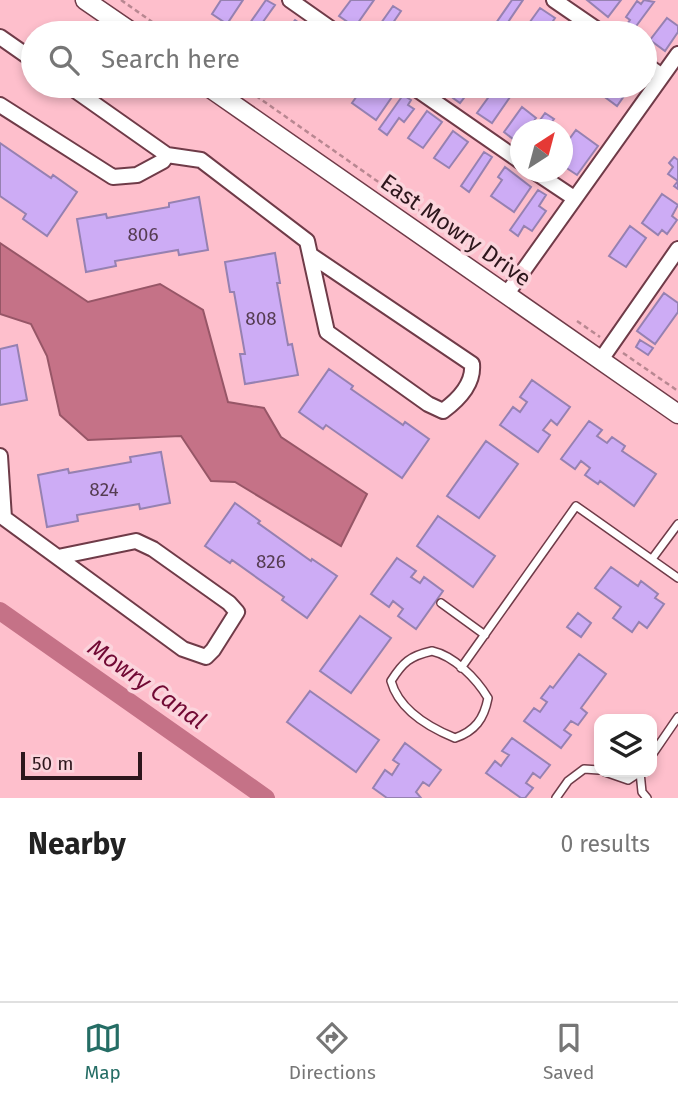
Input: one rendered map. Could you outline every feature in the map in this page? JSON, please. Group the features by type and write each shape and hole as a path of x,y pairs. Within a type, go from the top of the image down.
{"street":[{"path":"86,0 116,21"},
{"path":"290,0 320,21"},
{"path":"554,0 584,21"},
{"path":"0,37 21,52"},
{"path":"657,83 678,54"},
{"path":"657,72 662,76"},
{"path":"86,98 167,155 201,160 307,241 327,332 428,404 443,411 455,403 470,381 472,364 312,256"},
{"name":"East Mowry Drive","path":"224,98 678,414"},
{"path":"429,98 510,154"},
{"path":"506,295 646,98"},
{"path":"0,105 113,177 137,175 163,161 167,155"},
{"path":"550,182 574,198"},
{"path":"600,360 678,249"},
{"path":"665,267 678,276"},
{"path":"0,456 2,517 183,649 206,657 237,612 229,603 136,541 58,557"}],"lane":[{"path":"461,668 576,506 677,577"},
{"path":"652,559 678,524"},
{"path":"441,603 485,635"},
{"path":"432,651 444,654 461,668 481,686 488,698 479,723 469,733 454,738 432,728 398,699 391,681 413,655 432,651"},
{"path":"657,748 678,717"},
{"path":"556,798 568,781 584,769 594,769"},
{"path":"640,777 642,792 647,798"}],"path":[{"path":"121,0 151,21"},
{"path":"259,98 451,234"},
{"path":"570,316 678,391"}],"shaded area":[{"path":"0,243 88,302 160,284 203,310 228,402 264,408 281,437 367,494 341,546 235,482 211,481 181,436 88,440 60,415 47,356 31,324 0,314"}],"building":[{"path":"221,0 243,0 229,21 222,21 212,14"},
{"path":"266,0 275,5 264,21 251,21"},
{"path":"351,0 374,0 359,21 346,21 339,16"},
{"path":"512,0 523,0 509,21 497,21"},
{"path":"587,0 621,0 608,17"},
{"path":"644,0 654,2 640,21 629,21 626,17 637,1 641,4"},
{"path":"393,6 401,11 394,21 382,21"},
{"path":"540,8 555,18 553,21 531,21"},
{"path":"667,18 678,26 678,32 665,51 657,45 657,31"},
{"path":"356,98 391,98 376,120 352,103"},
{"path":"401,98 411,100 408,105 414,109 404,122 399,118 387,135 379,129"},
{"path":"488,98 509,98 492,123 477,113"},
{"path":"606,98 623,98 617,106"},
{"path":"522,107 536,118 535,119 513,119"},
{"path":"427,111 442,122 423,148 408,138"},
{"path":"545,113 554,119 541,119"},
{"path":"510,124 510,137 504,132"},
{"path":"576,130 598,146 577,175 573,172 573,134"},
{"path":"453,131 468,142 449,168 434,158"},
{"path":"0,143 51,178 53,175 77,192 47,236 23,219 26,214 0,196"},
{"path":"484,152 492,157 469,192 461,186"},
{"path":"674,157 678,160 678,181 668,174 673,167 669,163"},
{"path":"505,167 510,171 510,182 524,182 531,187 514,212 491,196 502,180 498,177"},
{"path":"538,190 546,195 539,206 546,211 532,231 524,226 518,236 510,230"},
{"path":"662,194 678,205 672,216 677,220 667,234 662,230 658,235 642,223"},
{"path":"199,197 208,250 179,255 178,250 115,261 116,266 86,272 77,219 106,214 107,218 169,207 169,203"},
{"path":"630,226 646,238 626,267 609,256"},
{"path":"275,253 280,283 277,283 288,345 292,344 298,375 245,384 240,354 245,354 234,292 230,292 225,262"},
{"path":"664,293 678,303 678,312 655,344 637,331"},
{"path":"640,340 653,348 648,355 636,347"},
{"path":"17,345 27,400 0,405 0,349"},
{"path":"329,369 353,386 351,389 403,425 405,422 429,439 402,478 326,425 323,429 299,412"},
{"path":"532,380 570,407 557,425 551,420 543,430 550,435 538,452 500,425 513,407 520,412 527,402 520,397"},
{"path":"589,421 602,430 597,436 607,443 612,437 625,446 622,451 656,474 634,506 600,481 598,484 585,475 590,468 581,461 575,469 561,459"},
{"path":"486,441 518,464 479,518 447,496"},
{"path":"161,452 170,503 140,509 139,504 77,515 78,521 47,527 38,475 68,469 69,473 131,462 130,457"},
{"path":"235,503 311,561 312,559 337,576 307,618 282,600 284,597 232,560 230,563 205,546"},
{"path":"438,516 495,556 473,587 417,546"},
{"path":"397,558 416,571 411,577 420,583 424,577 443,591 416,629 398,616 403,609 393,601 389,607 371,594"},
{"path":"611,567 638,586 641,581 658,594 655,598 664,604 647,628 639,622 632,632 613,618 621,607 595,588"},
{"path":"578,613 591,623 581,637 567,627"},
{"path":"360,616 391,638 351,693 320,671"},
{"path":"579,654 606,674 581,708 587,713 578,725 571,721 564,730 571,735 561,748 524,721 534,708 540,712 547,702 541,698 550,686 553,688"},
{"path":"310,691 379,740 356,772 287,722"},
{"path":"512,738 550,765 540,778 533,773 526,783 533,788 525,798 521,798 486,773 495,761 501,766 509,755 502,751"},
{"path":"405,743 441,770 429,786 423,782 416,792 421,798 387,798 373,788 385,770 392,775 399,764 393,760"}],"waterway":[{"name":"Mowry Canal","path":"0,611 266,798"}]}
